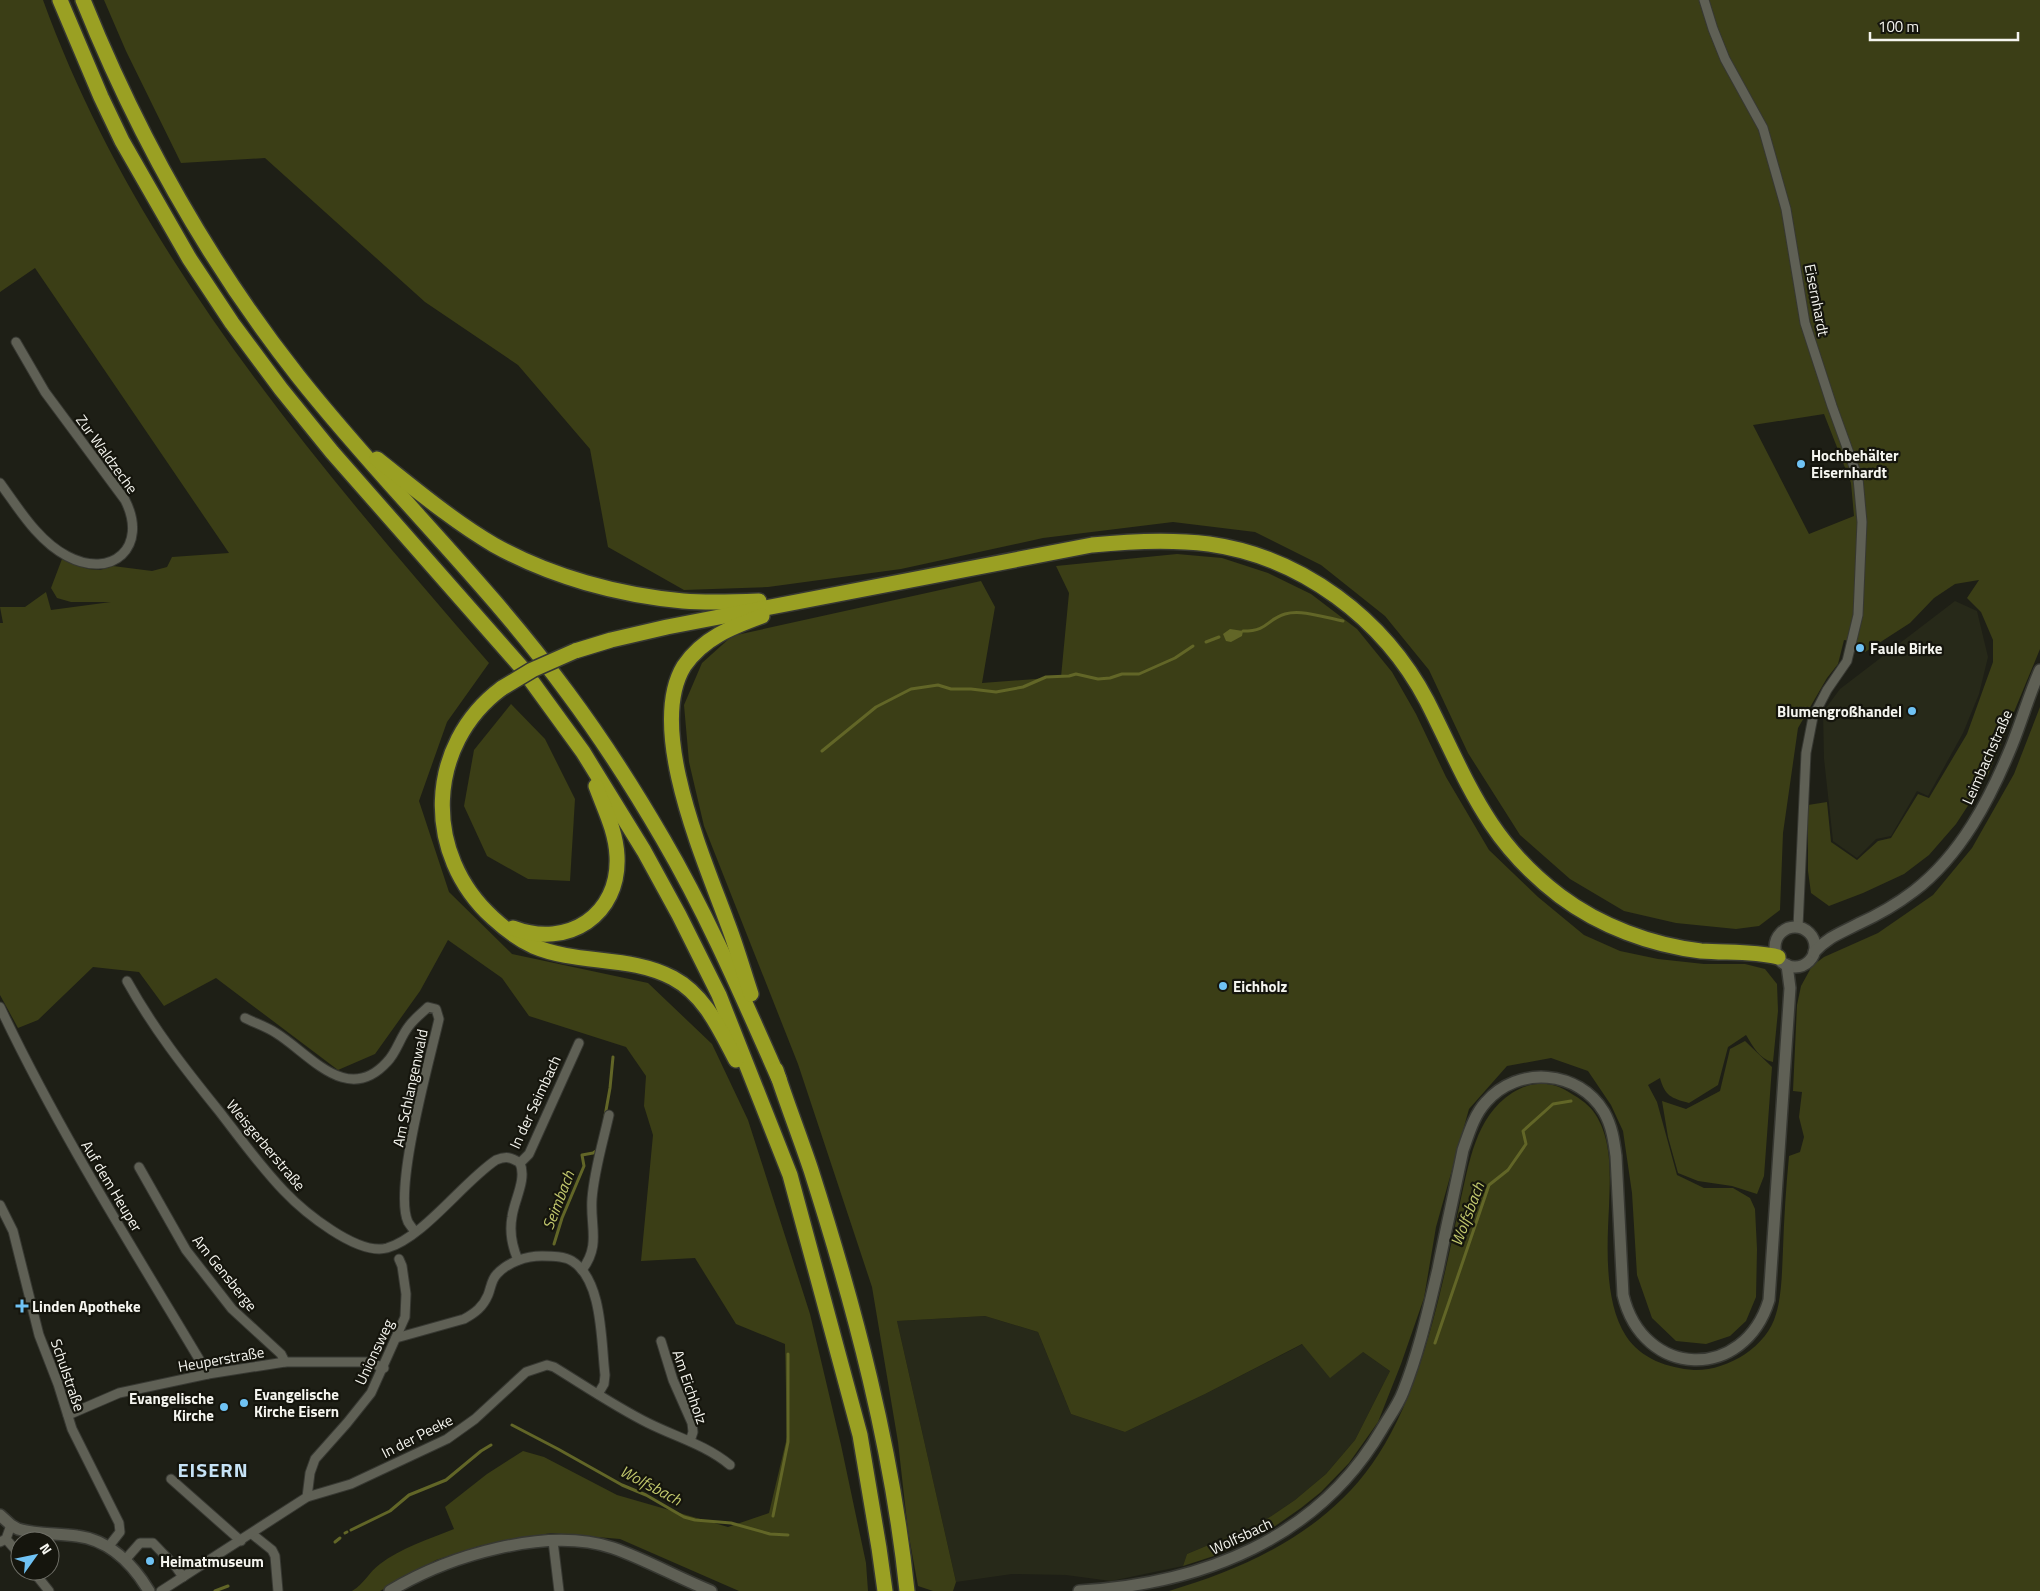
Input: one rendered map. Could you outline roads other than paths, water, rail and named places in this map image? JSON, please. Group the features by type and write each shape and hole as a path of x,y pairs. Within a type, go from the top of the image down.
{"highway":[{"path":"60,0 97,89 122,141 189,258 232,323 281,389 332,452 466,602 522,668 583,752 644,851 679,915 719,995 790,1175 860,1435 885,1591"},
{"path":"82,0 142,131 207,247 249,310 298,376 350,439 483,588 566,690 599,738 663,840 698,904 738,985 779,1079"},
{"path":"350,439 445,512 494,545 545,569 616,591 683,601 719,603 801,601"},
{"path":"775,1135 714,1019 689,989 674,978 636,965 575,957 534,946 514,936 482,908 459,876 446,840 442,802 448,764 463,731 484,704 502,688 532,670 575,651 636,633 1063,550 1121,542 1180,541 1210,544 1263,558 1289,568 1321,586 1358,613 1378,633 1412,676 1426,700 1462,776 1490,823 1523,863 1542,881 1584,912 1636,936 1676,947 1700,951 1749,952 1780,956"},
{"path":"801,601 729,628 704,644 692,655 680,674 674,695 672,708 674,751 687,809 731,932 838,1256 886,1445 902,1543 907,1591"},
{"path":"496,921 523,932 557,935 570,932 587,922 600,910 609,896 616,872 616,844 583,752"}],"main road":[{"name":"Leimbachstraße","path":"1799,966 1807,962 1814,952 1832,936 1886,910 1914,891 1932,875 1957,846 1980,813 1997,778 2040,670"},
{"path":"1799,966 1780,956 1781,932 1789,928 1798,927 1810,934 1832,936"},
{"path":"1810,934 1814,942 1814,952"},
{"name":"Wolfsbach","path":"1780,956 1790,988"},
{"name":"Wolfsbach","path":"1079,1591 1184,1576 1234,1558 1278,1536 1301,1521 1323,1503 1349,1476 1372,1447 1402,1394 1423,1337 1463,1150 1470,1128 1486,1102 1497,1091 1510,1083 1525,1078 1540,1077 1556,1078 1570,1082 1592,1097 1604,1112 1613,1133 1616,1156 1623,1295 1626,1311 1644,1338 1656,1348 1669,1355 1683,1359 1698,1360 1726,1354 1749,1338 1762,1320 1769,1300 1790,988 1799,966"},
{"path":"0,1515 11,1525 26,1531 78,1536 109,1546 125,1560 149,1591"},
{"path":"390,1591 436,1568 467,1556 519,1544 553,1541 580,1542 613,1548 711,1591"}],"street":[{"name":"Eisernhardt","path":"1704,0 1713,30 1725,59 1762,128 1786,209 1806,323 1832,406 1858,478 1862,522 1858,615 1847,661 1827,690 1813,717 1806,753 1798,927"},
{"name":"Zur Waldzeche","path":"0,483 36,531 53,547 66,556 78,561 99,565 112,561 122,553 132,537 133,520 125,500 45,392 16,342"},
{"name":"Weisgerberstraße","path":"127,981 140,1006 171,1051 253,1155 284,1191 298,1205 334,1231 358,1244 372,1248 386,1248 397,1244 415,1232 496,1160 505,1156 514,1158 520,1163"},
{"name":"Auf dem Heuper","path":"0,1006 30,1070 63,1131 208,1374"},
{"name":"Am Schlangenwald","path":"245,1018 276,1033 329,1073 346,1079 355,1079 377,1072 388,1061 409,1025 428,1008 436,1010 438,1019 422,1088 407,1171 405,1200 408,1221 415,1232"},
{"name":"In der Seimbach","path":"518,1260 510,1234 511,1218 523,1174 520,1163 528,1154 578,1044"},
{"path":"582,1270 589,1261 594,1246 595,1233 592,1198 608,1115"},
{"name":"Am Gensberge","path":"139,1167 186,1250 232,1309 282,1354 286,1362"},
{"name":"Schulstraße","path":"0,1204 13,1231 39,1335 78,1443 116,1515 120,1532 109,1546"},
{"path":"396,1338 464,1319 474,1313 486,1300 496,1274 518,1260 539,1256 571,1260 591,1281 596,1299 605,1375 604,1384 598,1394"},
{"name":"Unionsweg","path":"307,1497 310,1473 315,1459 371,1393 384,1368 405,1317 406,1301 402,1266 399,1259"},
{"name":"Am Eichholz","path":"661,1341 673,1380 692,1424 693,1432 690,1441"},
{"name":"Heuperstraße","path":"68,1415 119,1392 208,1374 286,1362 369,1362 384,1368"},
{"name":"In der Peeke","path":"161,1591 307,1497 346,1486 447,1439 474,1419 518,1378 534,1368 554,1367 646,1422 708,1449 730,1465"},
{"path":"171,1479 241,1541"},
{"path":"3,1540 11,1525"},
{"path":"252,1534 272,1550 275,1556 278,1591"},
{"path":"553,1541 559,1591"},
{"path":"125,1560 140,1543 153,1542 183,1577"},
{"path":"41,1581 49,1591"}],"waterway":[{"path":"1243,631 1258,629 1279,616 1292,613 1306,613 1343,621"},
{"path":"1206,642 1219,637"},
{"path":"822,751 876,707 911,689 938,685 951,689 996,692 1023,687 1046,677 1076,674 1098,679 1122,674 1139,674 1175,658 1193,646"},
{"name":"Seimbach","path":"605,1116 613,1057"},
{"name":"Wolfsbach","path":"1435,1343 1489,1185 1508,1170 1526,1144 1523,1131 1553,1104 1571,1101"},
{"name":"Seimbach","path":"554,1244 562,1218 584,1166 582,1155 593,1153 599,1149"},
{"path":"773,1516 788,1442 788,1354"},
{"name":"Wolfsbach","path":"512,1425 684,1517 695,1520 731,1523 770,1534 788,1535"},
{"name":"Seimbach","path":"351,1530 390,1511 409,1495 446,1480 491,1445"},
{"name":"Seimbach","path":"335,1542 340,1538"},
{"name":"Seimbach","path":"215,1591 228,1586"}],"place":[{"name":"Hochbehälter Eisernhardt","path":"1801,464"},
{"name":"Faule Birke","path":"1860,648"},
{"name":"Blumengroßhandel","path":"1912,711"},
{"name":"Eichholz","path":"1223,986"},
{"name":"Linden Apotheke","path":"22,1306"},
{"name":"Evangelische Kirche Eisern","path":"244,1403"},
{"name":"Evangelische Kirche","path":"224,1407"},
{"name":"Heimatmuseum","path":"150,1561"}],"district":[{"name":"EISERN","path":"213,1469"}]}
